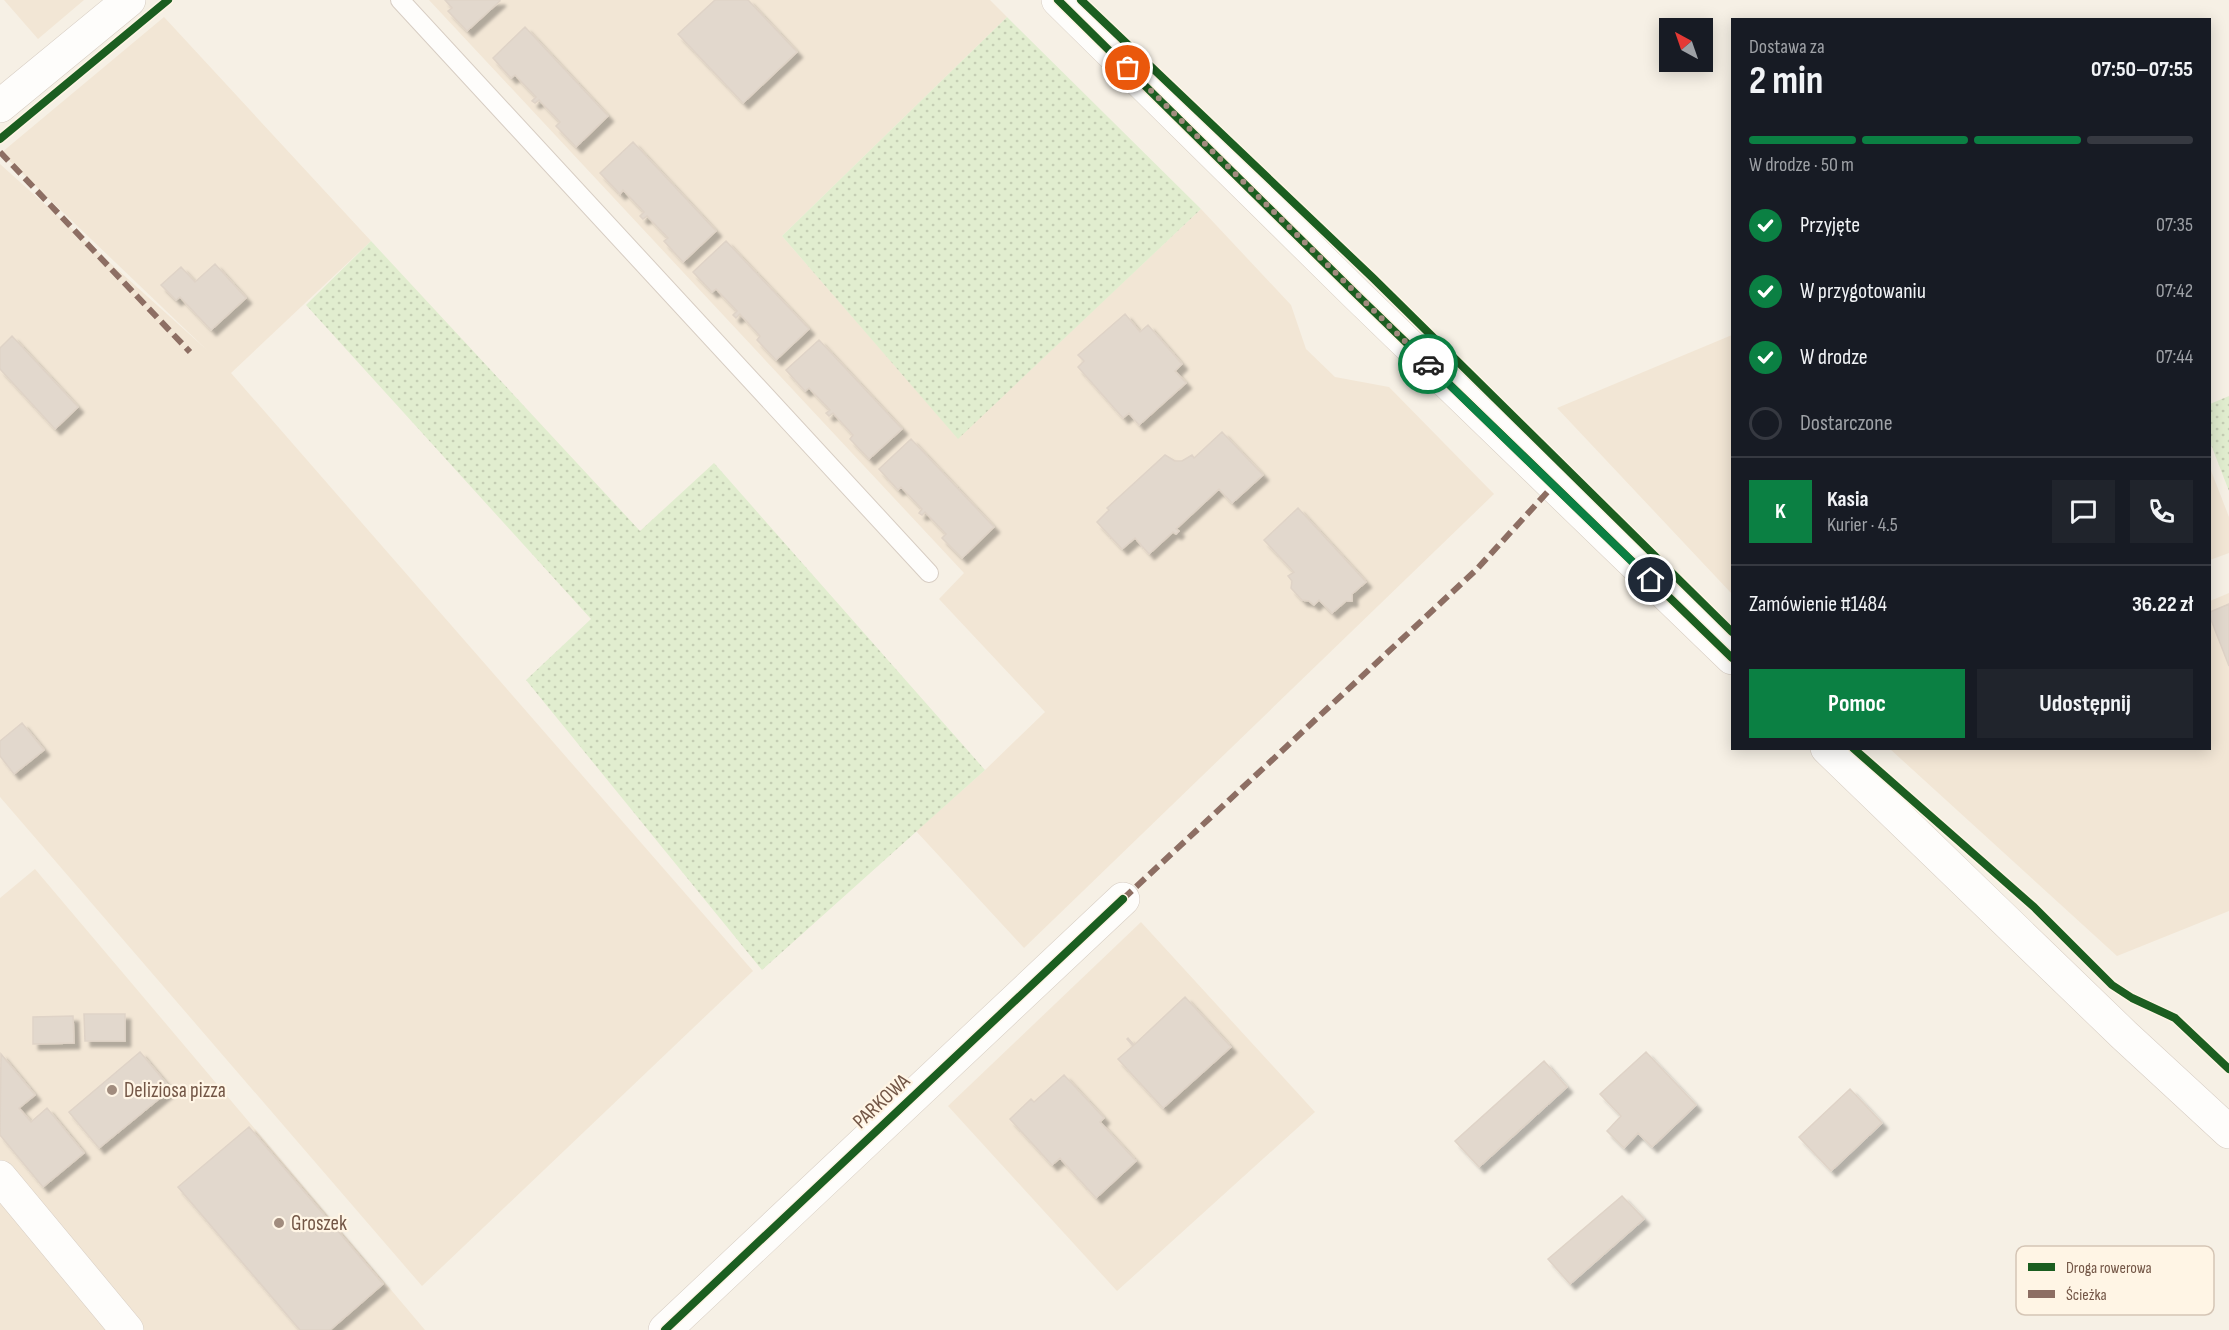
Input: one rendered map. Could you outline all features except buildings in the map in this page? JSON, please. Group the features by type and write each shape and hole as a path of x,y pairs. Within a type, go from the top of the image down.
{"street":[{"path":"0,106 129,0"},
{"path":"1058,0 1365,303 1731,657"},
{"path":"1829,750 2124,1035 2229,1132"},
{"name":"PARKOWA","path":"665,1330 1123,899"},
{"path":"0,1177 127,1330"}],"lane":[{"path":"400,0 928,573"}],"shaded area":[{"path":"4,0 84,0 38,39"},
{"path":"429,0 990,0 1007,17 782,236 958,438 1201,209 1291,305 1306,349 1335,377 1389,387 1494,494 1024,948 916,831 985,770 1045,712 939,599 964,573"},
{"path":"164,17 371,241 231,373 753,971 422,1286 0,797 0,164 207,350 1,153"},
{"path":"1731,335 1731,593 1557,408"},
{"path":"2211,471 2229,517 2229,553 2211,560"},
{"path":"2229,593 2229,911 2117,956 1891,750 2211,750 2211,601"},
{"path":"35,869 425,1330 0,1330 0,898"},
{"path":"1141,922 1315,1112 1117,1291 948,1106"}],"green space":[{"path":"1007,17 1201,209 958,439 782,236"},
{"path":"371,241 640,531 714,463 985,770 762,970 526,680 591,619 306,305"},
{"path":"2229,396 2229,491 2211,445 2211,404"}],"marked path":[{"path":"0,152 190,352"},
{"path":"1123,899 1476,570 1553,486"}],"cycle path":[{"path":"0,139 168,0"},
{"path":"1058,0 1356,294 1731,657"},
{"path":"1081,0 1373,278 1731,631"},
{"path":"1855,750 2034,907 2112,985 2132,998 2175,1018 2229,1069"},
{"path":"665,1330 1123,899"}],"way so far":[{"path":"1128,68 1428,364"}],"place":[{"name":"Deliziosa pizza","path":"112,1090"},
{"name":"Groszek","path":"279,1223"}],"route":[{"path":"1428,364 1651,580"}]}
